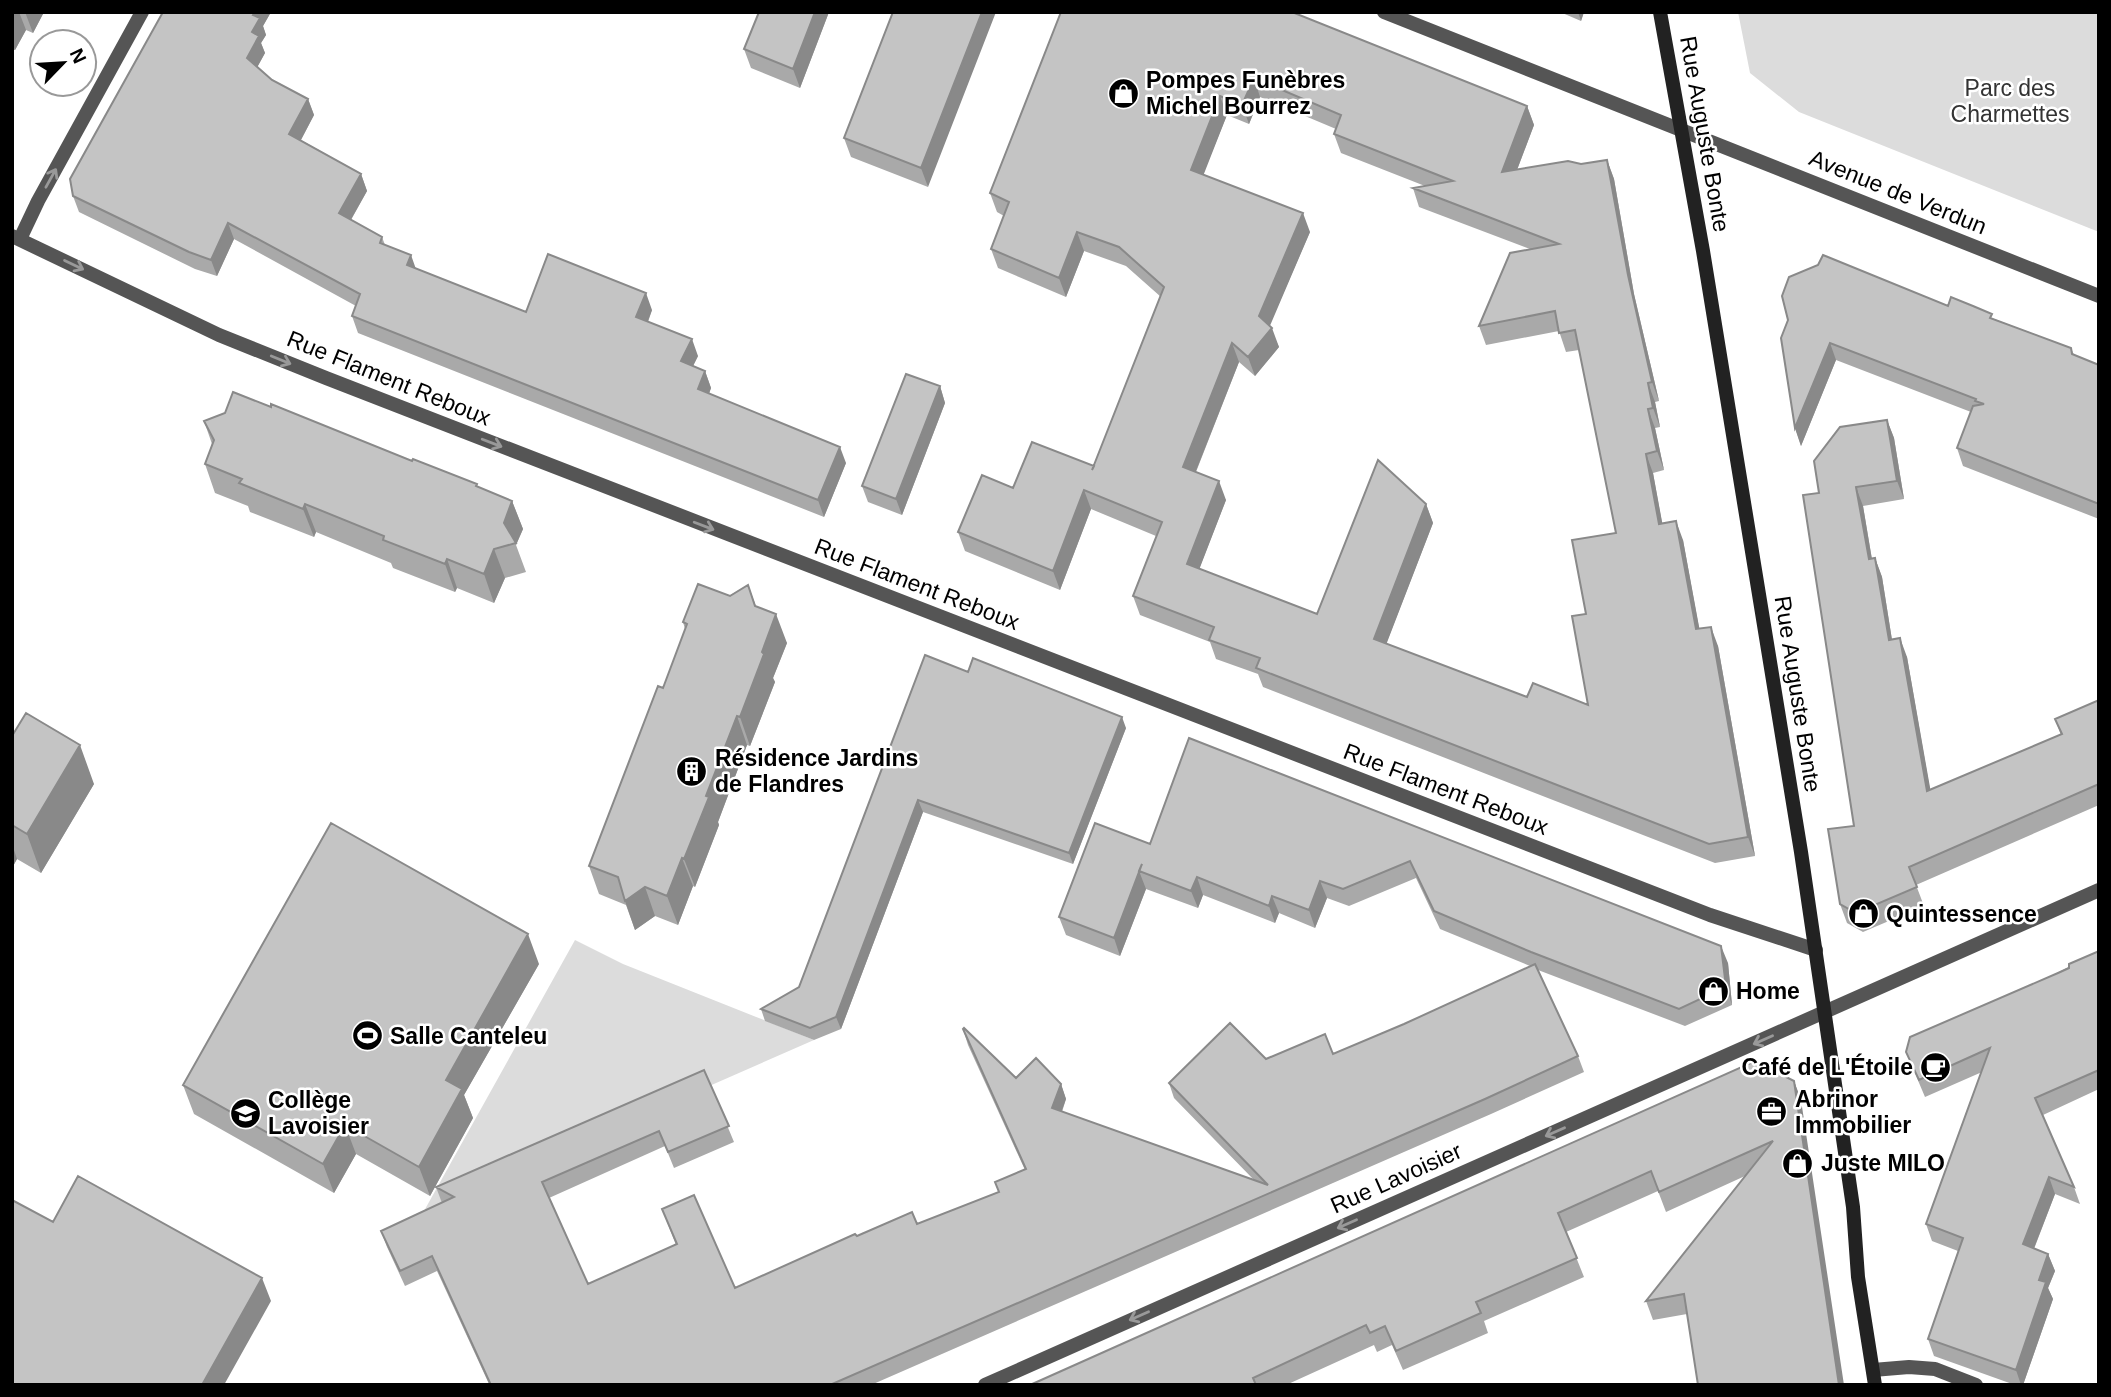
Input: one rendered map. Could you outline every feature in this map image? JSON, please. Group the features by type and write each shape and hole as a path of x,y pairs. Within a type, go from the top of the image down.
{"street":[{"path":"16,237 142,12"},
{"name":"Avenue de Verdun","path":"1384,12 2099,296"},
{"name":"Rue Auguste Bonte","path":"1660,12 1707,278 1816,950 1853,1207 1858,1277 1874,1377"},
{"name":"Rue Flament Reboux","path":"16,237 219,335 339,383 1699,911 1816,950"},
{"name":"Rue Lavoisier","path":"985,1385 2099,890"},
{"path":"1874,1377 1909,1367 1935,1369 1976,1385"}],"green space":[{"name":"Parc des Charmettes","path":"1738,12 2099,12 2099,232 1799,112 1750,73"},
{"path":"575,940 623,964 814,1040 424,1211"}],"building":[{"path":"163,12 255,12 253,15 260,18 252,32 259,36 247,58 272,80 308,99 289,134 361,174 339,213 382,237 380,243 411,255 407,265 526,312 548,254 646,293 636,317 692,339 681,361 705,371 698,389 840,447 818,500 352,316 360,294 228,223 211,260 73,196 70,179"},
{"path":"759,12 815,12 793,69 744,49"},
{"path":"893,12 982,12 921,168 844,138"},
{"path":"1061,12 1292,12 1527,106 1502,172 1568,161 1581,164 1607,160 1628,275 1652,382 1648,383 1653,408 1648,409 1657,451 1646,454 1659,524 1676,521 1696,629 1711,627 1748,837 1709,844 1256,668 1260,658 1209,640 1214,627 1133,596 1162,522 1084,490 1053,571 958,532 982,475 1013,488 1032,442 1094,466 1164,287 1119,247 1077,232 1059,278 991,249 1009,202 990,193","holes":["1254,78 1341,115 1334,134 1453,181 1413,188 1559,244 1510,253 1479,326 1555,311 1559,333 1575,330 1616,533 1572,540 1586,614 1572,616 1588,705 1533,683 1527,697 1374,639 1426,504 1378,460 1317,614 1187,564 1219,481 1183,467 1232,343 1248,357 1272,328 1259,316 1303,213 1191,170 1220,96 1242,105"]},
{"path":"1823,255 1948,306 1951,297 1992,314 1990,318 2071,348 2072,354 2099,365 2099,504 1957,448 1973,406 1984,404 1975,401 1976,399 1830,343 1795,428 1781,338 1788,320 1782,296 1789,277 1818,265"},
{"path":"906,374 940,386 896,499 862,486"},
{"path":"233,392 271,407 271,404 477,484 476,486 512,501 504,523 516,543 494,549 484,574 447,559 445,564 383,540 384,536 305,504 303,509 239,483 242,479 205,464 214,440 204,421 225,413"},
{"path":"1887,420 1897,481 1856,487 1869,559 1875,558 1889,640 1900,638 1927,791 2062,734 2055,719 2099,700 2099,784 1909,867 1917,887 1856,913 1840,904 1828,829 1854,826 1803,495 1819,493 1814,461 1840,427"},
{"name":"Résidence Jardins de Flandres","path":"698,584 730,596 748,585 755,606 776,614 740,717 737,716 706,796 709,797 667,896 645,887 625,901 618,877 589,866 658,686 663,688 687,624 683,622"},
{"path":"925,655 968,672 973,658 1122,717 1069,853 918,800 836,1017 810,1028 761,1009 799,987"},
{"path":"26,713 80,745 27,834 12,825 12,736"},
{"path":"1189,738 1721,946 1726,987 1679,1009 1531,952 1434,911 1410,861 1343,889 1320,881 1309,910 1272,896 1269,906 1197,877 1191,891 1139,871 1114,938 1059,917 1095,823 1150,844"},
{"name":"Salle Canteleu","path":"331,823 528,934 446,1080 462,1089 419,1167 345,1125 323,1164 183,1085"},
{"path":"2099,951 2099,1070 2035,1098 2074,1187 2049,1177 2023,1244 2048,1254 2039,1280 2046,1282 2016,1370 1928,1339 1963,1238 1926,1224 1990,1048 1919,1080 1906,1052 1910,1037 2069,968 2069,964"},
{"path":"1535,964 1578,1056 830,1385 487,1385 490,1383 432,1256 400,1271 381,1231 454,1197 436,1187 704,1070 729,1126 668,1152 659,1131 542,1182 588,1284 677,1244 662,1209 694,1195 735,1288 855,1234 857,1236 912,1212 917,1224 999,1192 995,1182 1026,1169 964,1028 1016,1078 1036,1058 1061,1084 1052,1108 1268,1185 1169,1083 1230,1023 1266,1059 1325,1034 1333,1054"},
{"path":"1755,1061 1794,1081 1839,1385 1698,1385 1684,1294 1646,1301 1773,1141 1659,1192 1651,1171 1558,1213 1577,1258 1476,1302 1481,1313 1396,1351 1385,1326 1370,1333 1366,1325 1253,1378 1256,1385 1030,1385"},
{"path":"78,1176 262,1278 202,1385 12,1385 12,1200 53,1222"}],"place":[{"name":"Pompes Funèbres Michel Bourrez","path":"1123,93"},
{"name":"Résidence Jardins de Flandres","path":"692,771"},
{"name":"Quintessence","path":"1863,914"},
{"name":"Home","path":"1713,991"},
{"name":"Salle Canteleu","path":"367,1036"},
{"name":"Café de L'Étoile","path":"1936,1067"},
{"name":"Abrinor Immobilier","path":"1772,1112"},
{"name":"Collège Lavoisier","path":"245,1113"},
{"name":"Juste MILO","path":"1798,1163"}]}
